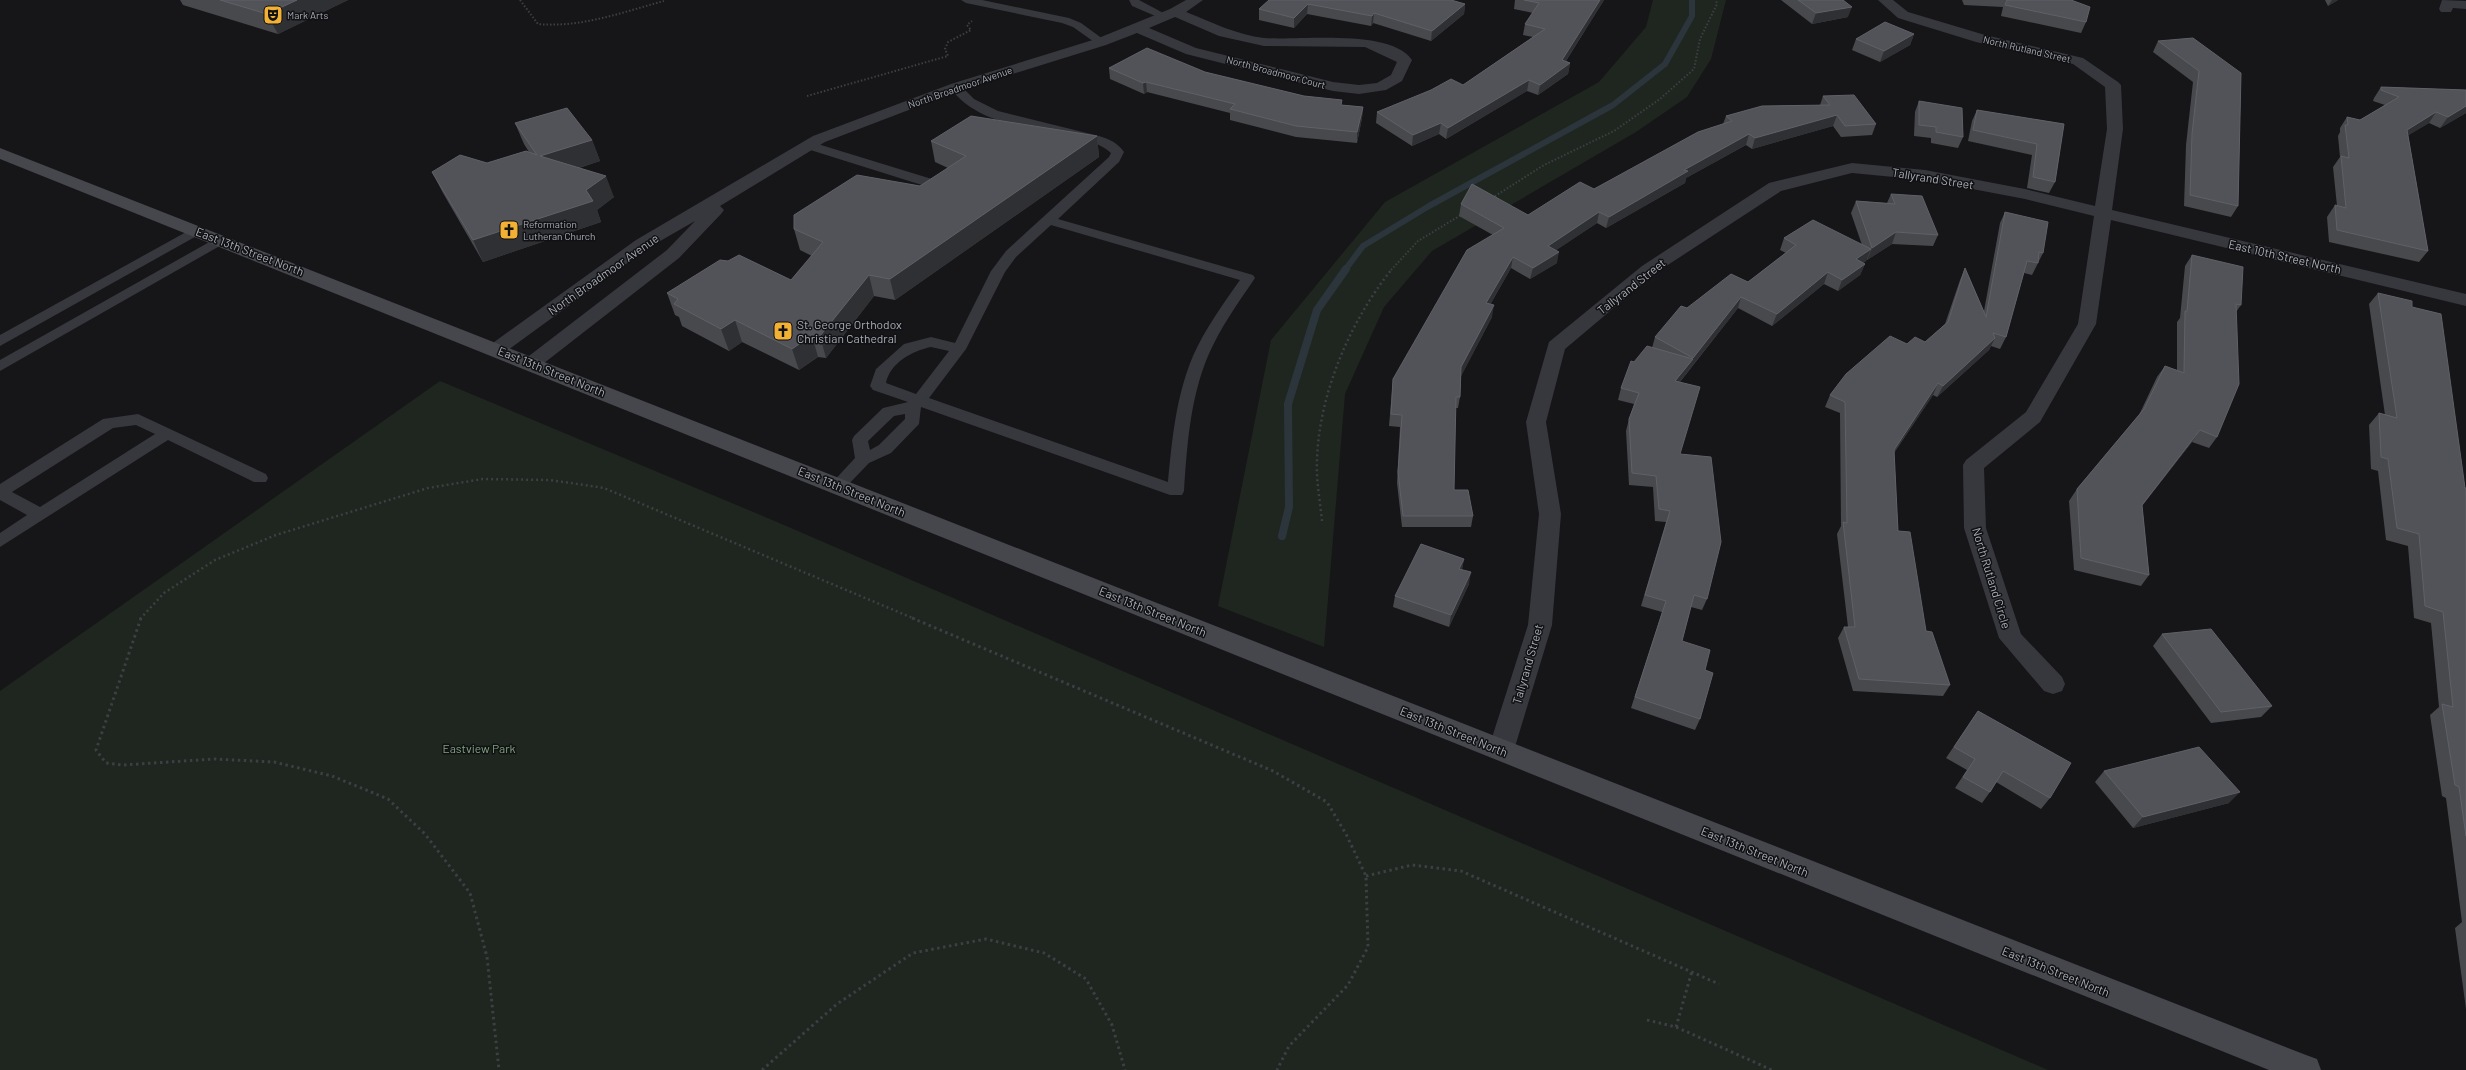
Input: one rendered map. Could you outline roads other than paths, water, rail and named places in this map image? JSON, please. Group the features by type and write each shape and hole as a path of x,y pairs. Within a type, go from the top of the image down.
{"main road":[{"name":"East 13th Street North","path":"0,153 497,349 2306,1070"}],"street":[{"name":"North Broadmoor Avenue","path":"497,349 642,244 733,192 819,138 956,87 1101,42 1170,14 1196,0"},
{"name":"North Rutland Street","path":"1884,0 1904,15 1981,39 2078,61 2113,85 2115,129 2103,213"},
{"path":"2446,9 2447,3 2466,5"},
{"name":"North Broadmoor Court","path":"1138,28 1192,51 1241,62 1312,84 1346,89 1374,89 1396,80 1404,71 1405,60 1389,51 1367,43 1264,42 1224,33 1170,14"},
{"name":"Tallyrand Street","path":"1501,750 1540,625 1550,514 1536,422 1556,346 1648,270 1775,187 1782,185 1852,168 1926,175 2025,194 2103,213"},
{"name":"North Broadmoor Avenue","path":"532,363 673,254 733,192"},
{"name":"East 10th Street North","path":"2103,213 2466,300"},
{"name":"North Rutland Circle","path":"2053,684 2010,638 1975,528 1973,465 2033,417 2087,324 2103,213"}],"lane":[{"path":"966,0 992,7 1064,20 1077,25 1101,42"},
{"path":"1135,2 1170,14"},
{"path":"838,485 863,459 884,449 913,420 916,403 959,349 998,271 1015,250 1115,159 1118,152 1113,146 1096,139 997,114 979,107 969,102 956,87"},
{"path":"808,145 930,183"},
{"path":"959,349 931,342 909,347 881,372 878,386 916,403 1176,491 1182,424 1196,367 1220,320 1248,278 1048,220"},
{"path":"0,341 196,230"},
{"path":"0,366 220,240"},
{"path":"863,459 860,440 889,412 916,403"},
{"path":"42,515 0,492 109,423 138,420 260,478"},
{"path":"0,542 167,433"}],"waterway":[{"path":"1345,270 1363,246 1429,206 1613,105 1665,64 1692,16 1692,0"},
{"path":"1282,536 1289,507 1288,404 1317,310 1346,269"}],"place":[{"name":"Mark Arts","path":"273,15"},
{"name":"Reformation Lutheran Church","path":"509,230"},
{"name":"St. George Orthodox Christian Cathedral","path":"783,331"}],"park label":[{"name":"Eastview Park","path":"479,748"}]}
